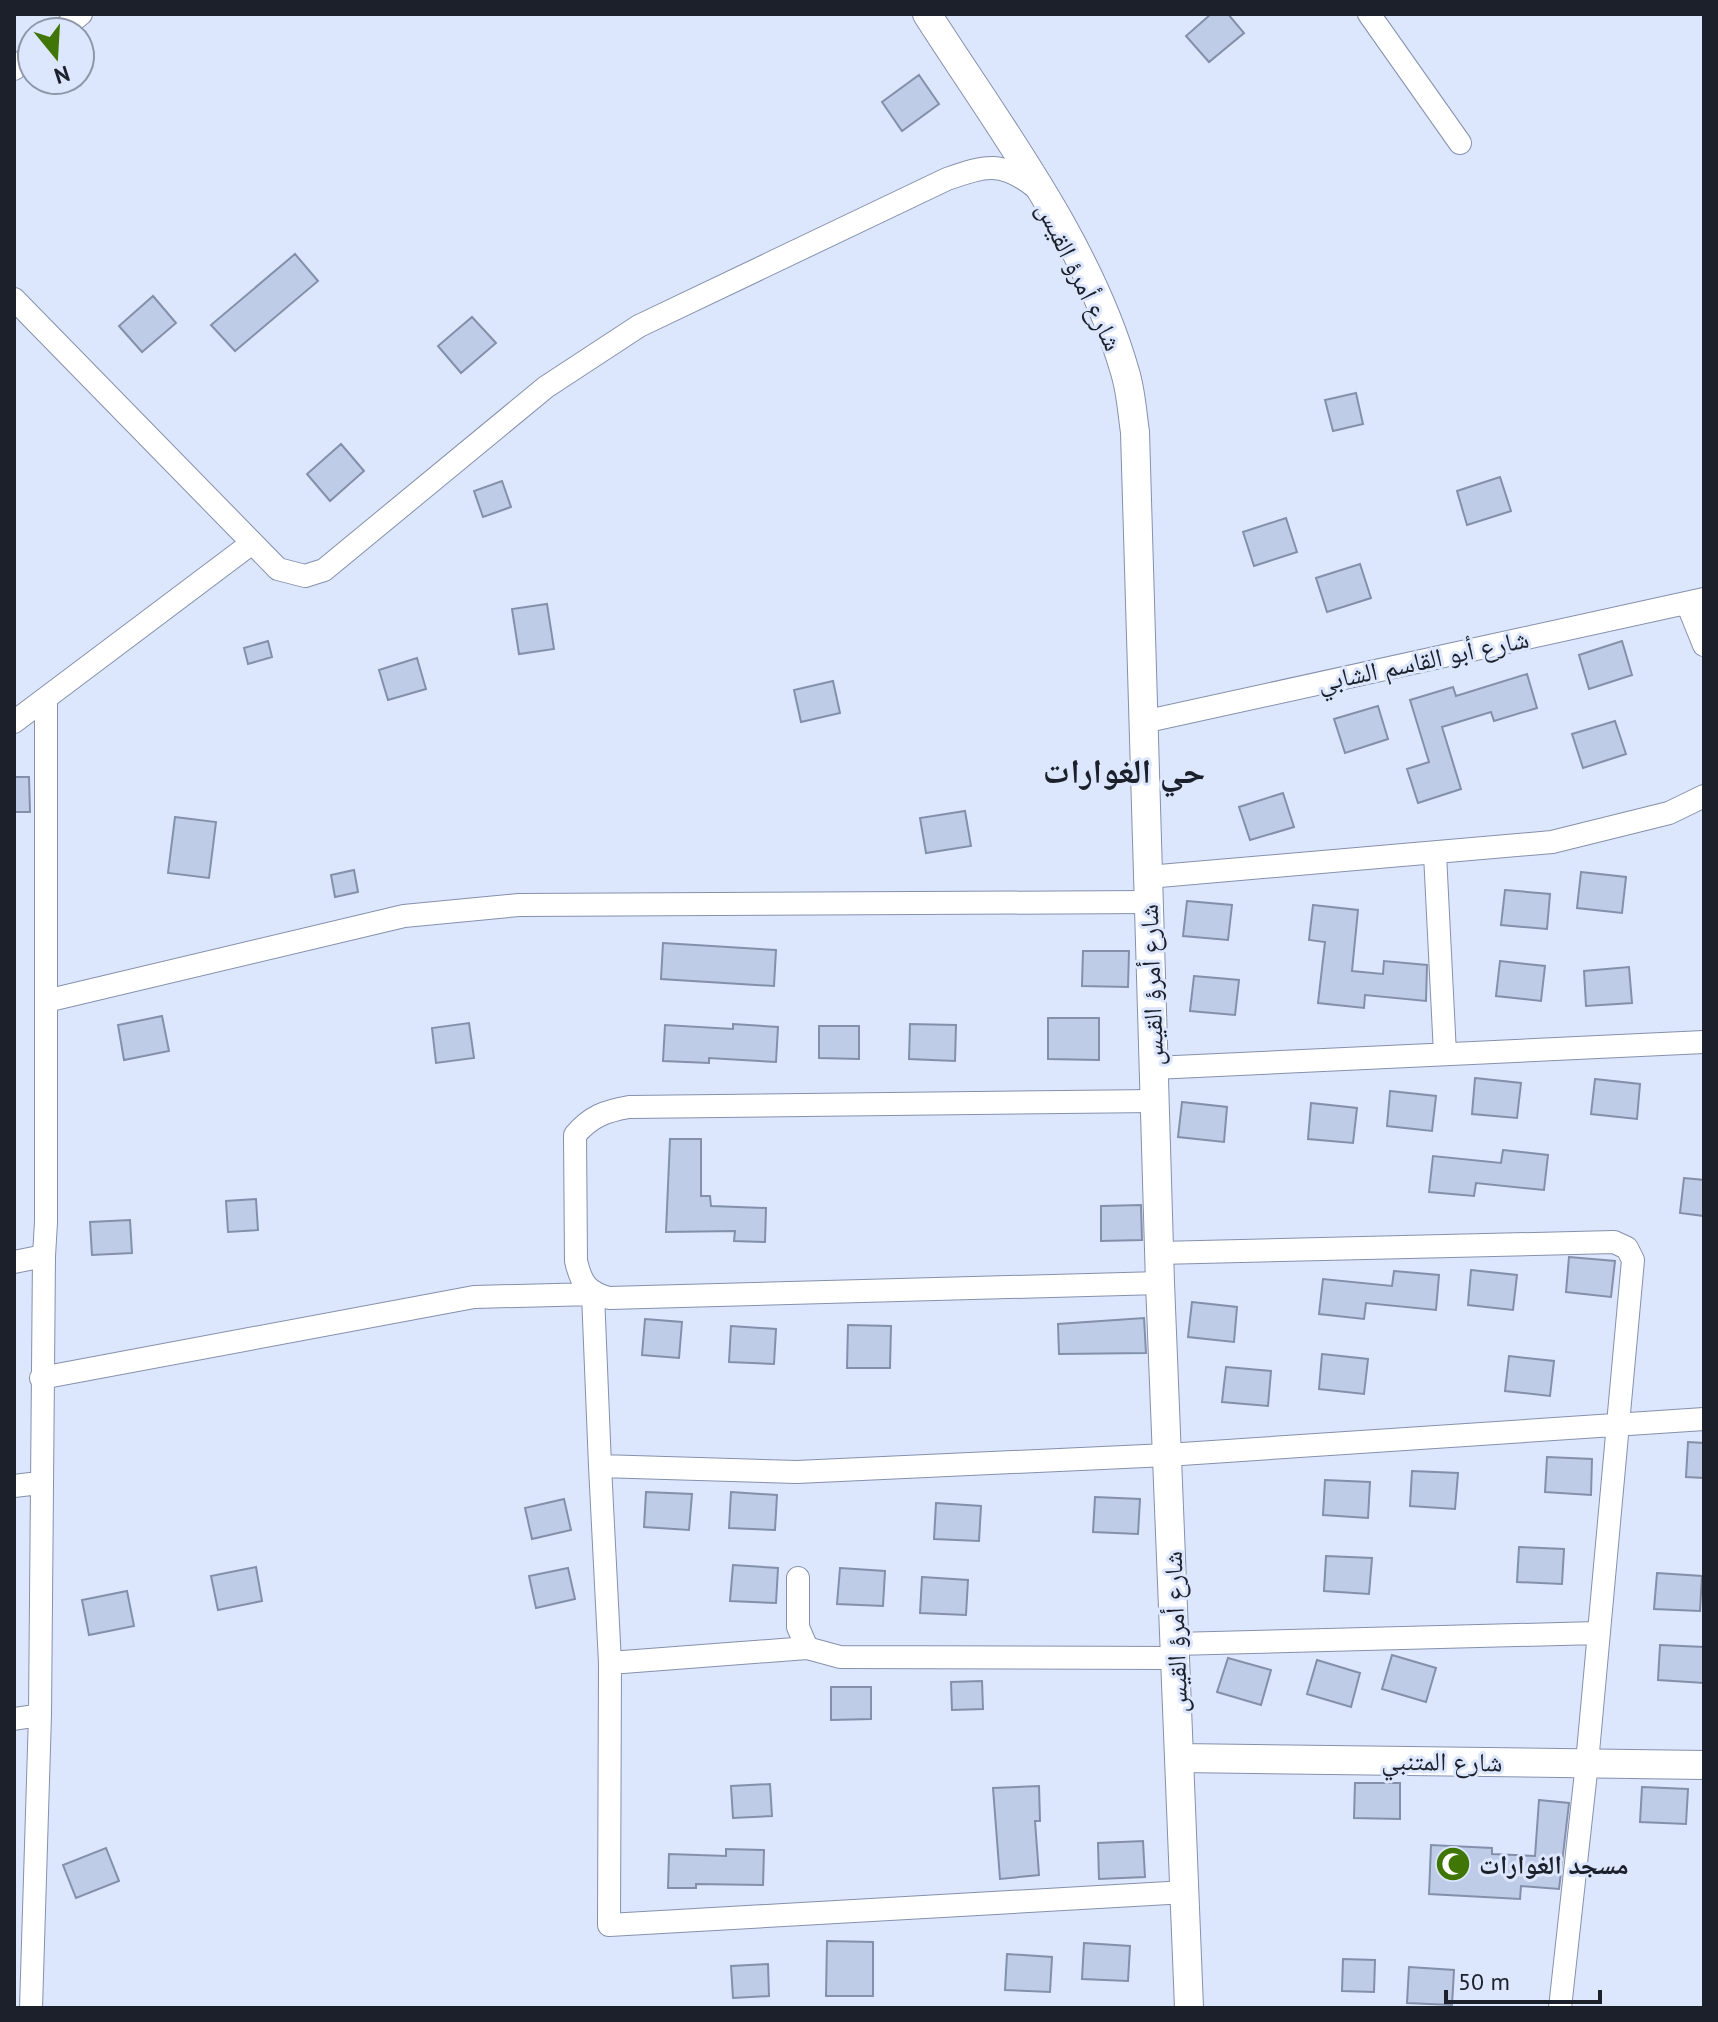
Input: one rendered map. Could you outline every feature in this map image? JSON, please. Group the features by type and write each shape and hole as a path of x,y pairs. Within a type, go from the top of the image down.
{"street":[{"name":"شارع أمرؤ القيس","path":"927,14 1067,237 1107,319 1126,374 1135,432 1160,1283 1189,2008"},
{"path":"1369,14 1460,143"},
{"path":"14,299 278,569 305,576 324,570 546,387 639,326 947,179 983,166 1014,171 1039,190"},
{"path":"14,722 252,543"},
{"path":"1696,601 1704,645"},
{"name":"شارع أبو القاسم الشابي","path":"1143,722 1696,601"},
{"path":"31,2008 23,1967 40,1715 46,698"},
{"path":"46,1001 419,914 519,905 1148,890 1552,842 1669,813 1704,796"},
{"path":"1435,854 1445,1054"},
{"path":"1154,1068 1704,1042"},
{"path":"1155,1101 629,1107 603,1112 575,1135 576,1261 580,1280 593,1294 610,1663 609,1925 1186,1892"},
{"path":"1159,1253 1614,1242 1627,1248 1633,1260 1587,1763 1560,2008"},
{"path":"14,1262 44,1256"},
{"path":"41,1378 474,1297 593,1294 609,1298 1160,1283"},
{"path":"600,1466 797,1472 1167,1455 1704,1419"},
{"path":"14,1486 39,1483"},
{"path":"798,1578 798,1627 807,1648"},
{"path":"610,1663 807,1648 840,1657 1175,1651 1597,1633"},
{"path":"14,1719 40,1715"},
{"name":"شارع المتنبي","path":"1180,1758 1704,1765"}],"building":[{"path":"1211,14 1228,14 1244,33 1209,62 1186,36"},
{"path":"919,75 939,104 902,131 882,102"},
{"path":"295,254 318,281 235,351 211,325"},
{"path":"153,296 176,323 142,352 119,326"},
{"path":"472,317 496,343 461,373 438,346"},
{"path":"1356,393 1363,424 1333,431 1325,400"},
{"path":"341,444 364,471 330,501 307,474"},
{"path":"1500,477 1511,511 1467,525 1457,491"},
{"path":"502,481 511,507 483,517 474,491"},
{"path":"1286,518 1297,552 1254,566 1243,532"},
{"path":"1360,564 1371,598 1327,612 1316,578"},
{"path":"547,604 554,649 519,654 512,609"},
{"path":"268,641 272,657 248,664 244,648"},
{"path":"1622,641 1632,675 1589,689 1579,655"},
{"path":"417,658 426,689 388,700 379,670"},
{"path":"1527,674 1537,708 1494,721 1491,712 1442,727 1461,789 1418,803 1407,769 1429,762 1410,700 1453,687 1456,696"},
{"path":"833,681 840,713 801,722 794,690"},
{"path":"1378,706 1388,739 1345,753 1334,719"},
{"path":"1615,721 1626,754 1583,768 1572,734"},
{"path":"14,777 29,777 30,812 14,812"},
{"path":"1283,793 1294,827 1250,840 1239,807"},
{"path":"965,811 971,846 926,853 920,818"},
{"path":"175,817 216,822 209,878 168,873"},
{"path":"354,870 358,892 335,897 331,875"},
{"path":"1581,872 1626,877 1622,913 1577,908"},
{"path":"1505,890 1550,894 1547,929 1501,925"},
{"path":"1187,901 1232,905 1228,940 1183,936"},
{"path":"1313,905 1358,910 1352,971 1383,974 1384,961 1427,965 1426,1001 1365,995 1364,1008 1318,1003 1325,942 1309,940"},
{"path":"663,943 776,950 774,986 661,979"},
{"path":"1083,951 1129,951 1128,987 1082,986"},
{"path":"1500,961 1545,966 1541,1001 1496,996"},
{"path":"1629,967 1632,1003 1586,1006 1584,971"},
{"path":"1194,976 1239,980 1235,1015 1190,1011"},
{"path":"162,1016 169,1051 124,1060 118,1025"},
{"path":"1048,1018 1099,1018 1099,1060 1048,1059"},
{"path":"469,1023 474,1058 436,1063 432,1028"},
{"path":"733,1024 778,1027 776,1062 709,1058 709,1063 663,1061 665,1025 733,1029"},
{"path":"910,1024 956,1025 955,1061 909,1059"},
{"path":"819,1026 859,1026 859,1059 819,1058"},
{"path":"1475,1078 1521,1083 1517,1118 1472,1114"},
{"path":"1595,1079 1640,1084 1637,1119 1591,1114"},
{"path":"1390,1091 1436,1096 1432,1131 1387,1126"},
{"path":"1182,1102 1227,1107 1224,1142 1178,1137"},
{"path":"1311,1103 1357,1108 1353,1143 1308,1139"},
{"path":"670,1139 701,1139 701,1196 710,1196 711,1206 766,1208 765,1242 734,1241 735,1231 666,1232"},
{"path":"1503,1150 1548,1155 1544,1190 1476,1183 1474,1196 1429,1192 1433,1156 1501,1163"},
{"path":"1684,1178 1704,1180 1704,1216 1680,1213"},
{"path":"256,1199 258,1230 228,1232 226,1201"},
{"path":"1141,1205 1142,1240 1101,1241 1101,1206"},
{"path":"130,1220 132,1253 92,1255 90,1222"},
{"path":"1569,1257 1615,1261 1611,1297 1566,1292"},
{"path":"1471,1270 1517,1275 1513,1310 1468,1305"},
{"path":"1394,1271 1439,1275 1436,1310 1366,1303 1364,1319 1319,1314 1323,1279 1392,1286"},
{"path":"1192,1302 1237,1307 1234,1342 1188,1337"},
{"path":"1144,1318 1146,1353 1059,1354 1058,1324"},
{"path":"645,1319 682,1322 679,1358 642,1355"},
{"path":"848,1325 891,1326 890,1368 847,1368"},
{"path":"731,1326 776,1329 774,1364 729,1362"},
{"path":"1322,1354 1368,1359 1364,1394 1319,1389"},
{"path":"1509,1356 1554,1361 1550,1396 1505,1391"},
{"path":"1226,1367 1271,1371 1268,1406 1222,1402"},
{"path":"1688,1442 1704,1443 1704,1478 1686,1477"},
{"path":"1547,1457 1592,1459 1591,1495 1545,1492"},
{"path":"1412,1471 1458,1473 1455,1509 1410,1506"},
{"path":"1325,1480 1370,1482 1368,1518 1323,1515"},
{"path":"646,1492 692,1494 689,1530 644,1527"},
{"path":"731,1492 777,1495 775,1530 729,1528"},
{"path":"1095,1497 1140,1499 1138,1534 1093,1532"},
{"path":"564,1499 571,1530 532,1539 525,1508"},
{"path":"936,1503 981,1506 979,1541 934,1539"},
{"path":"1519,1547 1564,1549 1562,1584 1517,1582"},
{"path":"1326,1556 1372,1558 1369,1594 1324,1591"},
{"path":"733,1565 778,1568 776,1603 730,1601"},
{"path":"256,1567 262,1601 218,1610 211,1576"},
{"path":"568,1568 575,1599 536,1608 529,1576"},
{"path":"840,1568 885,1571 883,1606 837,1604"},
{"path":"1657,1573 1702,1576 1700,1611 1654,1609"},
{"path":"922,1577 968,1580 966,1615 920,1613"},
{"path":"127,1591 134,1626 89,1635 82,1600"},
{"path":"1660,1645 1704,1647 1704,1683 1658,1680"},
{"path":"1392,1655 1436,1668 1426,1702 1382,1689"},
{"path":"1228,1658 1271,1670 1261,1705 1217,1692"},
{"path":"1317,1660 1360,1673 1351,1707 1307,1694"},
{"path":"982,1681 983,1709 952,1710 951,1682"},
{"path":"831,1687 871,1687 871,1719 831,1720"},
{"path":"1355,1783 1400,1783 1400,1819 1354,1818"},
{"path":"770,1784 772,1816 733,1818 731,1786"},
{"path":"1039,1786 1040,1821 1035,1821 1039,1875 1000,1879 993,1788"},
{"path":"1642,1787 1688,1789 1686,1824 1640,1822"},
{"path":"1539,1800 1569,1803 1559,1889 1521,1886 1520,1899 1429,1894 1431,1845 1492,1848 1492,1854 1535,1856"},
{"path":"1143,1841 1145,1877 1099,1879 1098,1843"},
{"path":"106,1848 119,1881 76,1898 63,1865"},
{"path":"726,1849 764,1850 763,1885 696,1884 696,1888 668,1888 669,1854 726,1856"},
{"path":"827,1941 873,1942 873,1996 826,1996"},
{"path":"1084,1943 1130,1946 1128,1981 1082,1979"},
{"path":"1007,1954 1052,1957 1050,1992 1005,1990"},
{"path":"1343,1959 1375,1960 1374,1992 1342,1991"},
{"path":"768,1964 769,1996 733,1998 731,1966"},
{"path":"1409,1967 1454,1970 1452,2005 1407,2003"}],"place":[{"name":"مسجد الغوارات","path":"1453,1864"}],"district":[{"name":"حي الغوارات","path":"1124,770"}]}
